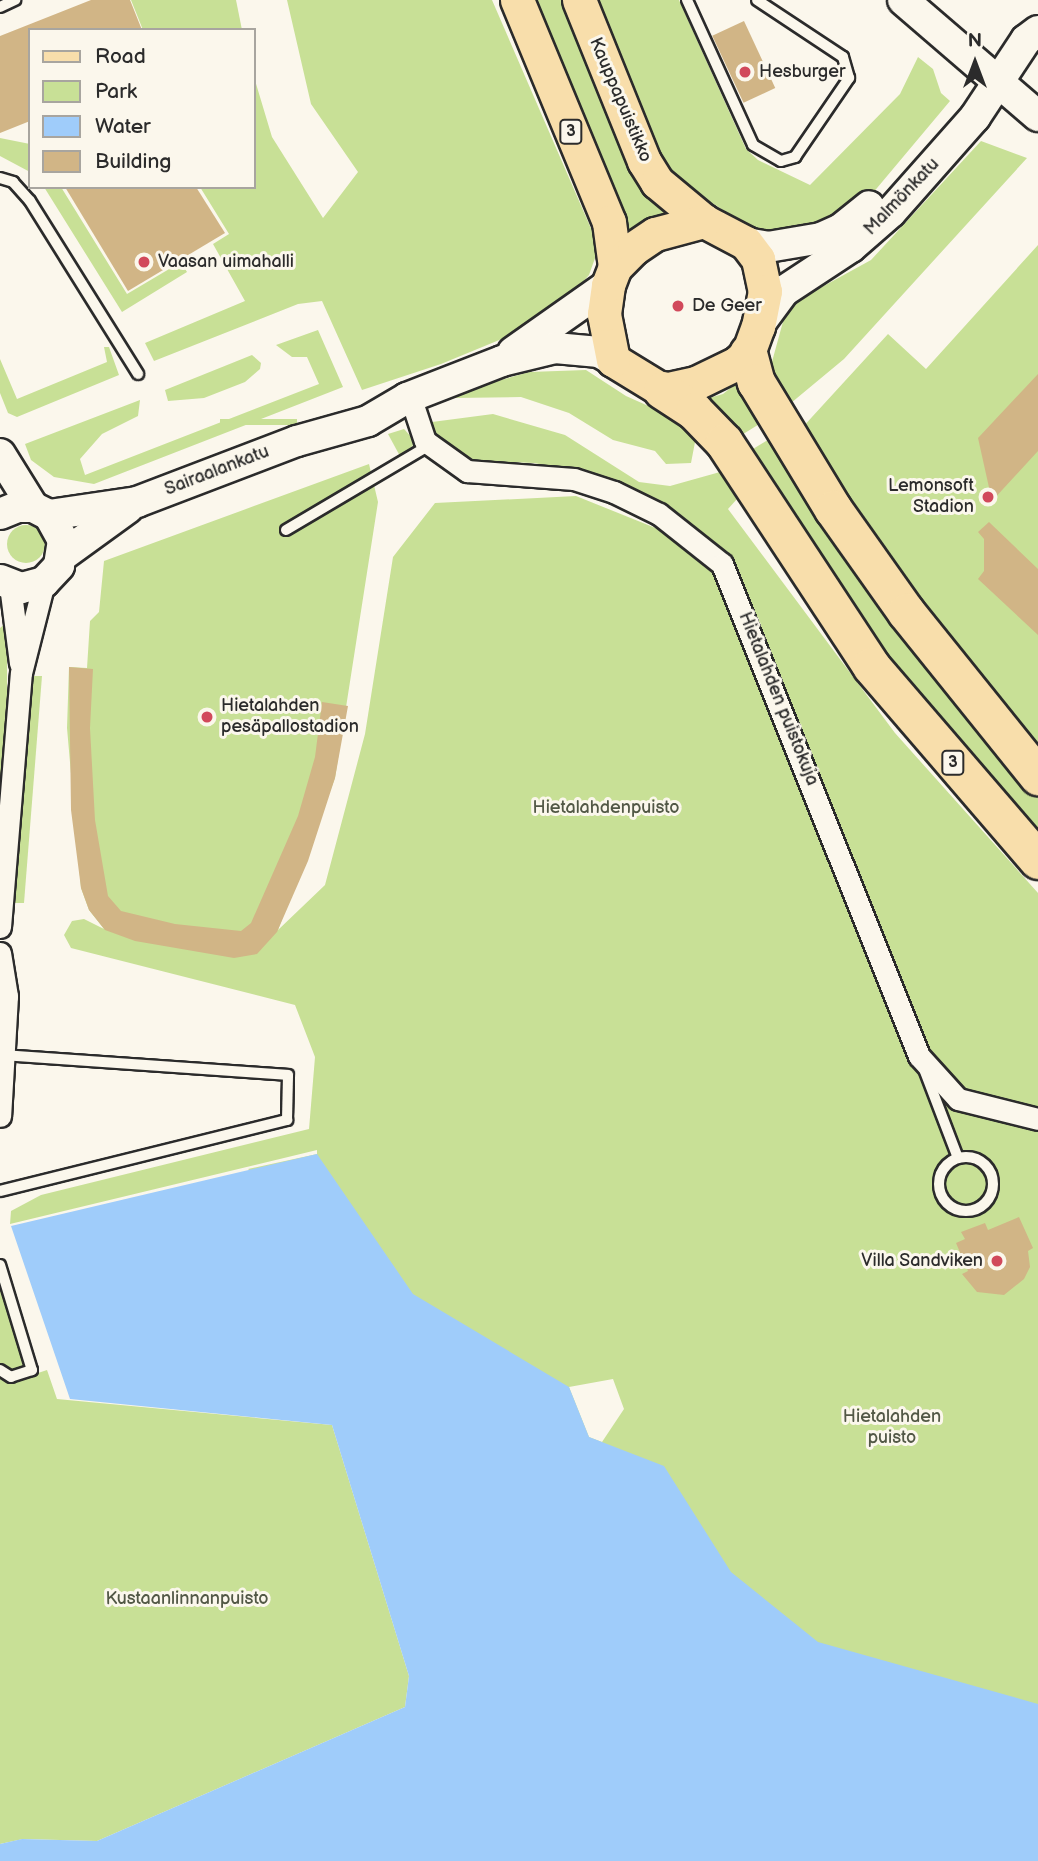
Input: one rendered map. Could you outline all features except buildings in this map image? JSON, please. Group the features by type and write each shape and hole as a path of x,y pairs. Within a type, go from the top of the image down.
{"highway":[{"path":"754,354 794,446 906,612 1038,776"},
{"name":"3","path":"662,390 710,425 870,666 1038,860"}],"main road":[{"name":"3","path":"517,0 609,222 612,276 604,314 613,359 662,390"},
{"name":"Kauppapuistikko","path":"579,0 645,161 657,182 704,221"},
{"path":"612,276 654,234 704,221 746,243 764,275 754,354 696,383 662,390"}],"street":[{"path":"903,0 1001,80 1038,116"},
{"name":"Malmönkatu","path":"754,354 784,291 851,247 891,212 975,117 1026,40 1038,31"},
{"name":"Malmönkatu","path":"746,243 768,247 798,244 841,229 877,198 961,106 1001,80"},
{"name":"Sairaalankatu","path":"502,361 612,276"},
{"name":"Sairaalankatu","path":"44,582 63,555 137,502 297,441 368,421 408,397 502,361 555,348 599,352 613,359"},
{"path":"408,397 430,445"},
{"name":"Hietalahden puistokuja","path":"430,445 467,471 575,479 614,492 659,514 722,564 919,1056 958,1099 1038,1119"},
{"path":"0,454 41,511 61,533 63,555"},
{"name":"Sairaalankatu","path":"0,514 17,507 41,511 137,502"},
{"path":"21,673 5,583 33,587 44,582"},
{"path":"0,927 21,673 44,582"},
{"path":"0,953 8,996 0,1116"}],"lane":[{"path":"0,7 15,0"},
{"path":"687,0 753,145 781,161 794,157 849,78 843,57 757,0"},
{"path":"0,178 13,181 30,201 138,374"},
{"path":"286,530 430,445"},
{"path":"0,1191 287,1120 288,1096 288,1075 4,1055"},
{"path":"919,1056 958,1158"},
{"path":"958,1158 972,1158 985,1165 992,1177 992,1192 985,1204 972,1211 960,1211 942,1197 941,1174 958,1158"},
{"path":"0,1265 32,1370 11,1377 0,1370"}],"green space":[{"path":"131,0 236,0 242,28 142,28"},
{"path":"287,0 492,0 599,247 589,275 560,308 509,336 441,364 362,390 322,301 298,304 154,361 145,343 245,301 213,244 229,234 201,189 256,189 256,84 272,137 323,218 358,172 311,104"},
{"path":"534,0 563,0 675,216 631,235"},
{"path":"585,0 679,0 746,149 758,160 810,185 900,94 918,57 933,69 941,93 950,101 872,194 838,222 762,235 670,176"},
{"path":"0,138 28,144 28,171 0,156"},
{"path":"981,141 1027,158 844,359 791,403 770,369 784,318 800,299 871,260"},
{"path":"45,189 62,189 127,294 181,262 187,272 122,312"},
{"path":"1038,245 1038,756 953,654 801,429 888,334 926,369"},
{"path":"318,330 343,387 94,484 54,477 31,460 25,444 140,400 138,416 102,434 80,459 85,475 319,384 307,357 292,357 276,345"},
{"path":"104,347 109,347 119,375 17,417 8,413 0,393 0,359 17,399 107,362"},
{"path":"252,355 261,363 260,369 245,382 204,398 168,401 165,390"},
{"path":"586,370 626,396 682,421 696,437 691,463 666,464 655,451 613,440 569,413 521,397 453,398 429,407 421,403 529,372"},
{"path":"739,381 761,423 740,436 702,400 723,394"},
{"path":"493,414 565,435 639,482 670,486 720,472 737,499 728,509 895,733 1038,893 1038,1785 819,1695 248,1169 317,1154 317,1150 10,1224 11,1211 41,1195 309,1129 315,1057 295,1005 71,948 64,935 72,921 84,919 104,929 89,910 81,888 67,728 69,667 87,668 90,621 99,612 104,561 369,464 378,502 335,778 278,930 325,885 365,734 393,557 435,503 576,496 658,529 685,519 575,471 534,463 461,460 432,432 432,422","holes":["613,1379 624,1409 602,1442 589,1437 569,1387"]},
{"path":"220,419 297,419 297,425 220,425"},
{"path":"404,429 416,442 401,458 388,434"},
{"path":"771,438 988,740 1038,796 1038,837 974,770 871,637 748,452"},
{"path":"26,525 39,531 45,544 39,557 26,563 13,557 7,544 13,531"},
{"path":"7,622 7,696 0,791 0,628"},
{"path":"31,676 42,676 24,903 15,903"},
{"path":"0,1279 25,1366 10,1371 0,1364"},
{"name":"Kustaanlinnanpuisto","path":"47,1370 57,1399 332,1425 409,1676 405,1707 97,1841 23,1839 0,1844 0,1378 8,1383"}],"water":[{"path":"317,1154 413,1294 569,1387 589,1437 664,1466 731,1572 818,1642 1038,1704 1038,1861 0,1861 0,1844 22,1839 97,1841 405,1707 409,1676 332,1425 70,1399 11,1226"}],"place":[{"name":"Hesburger","path":"745,72"},
{"name":"Vaasan uimahalli","path":"144,262"},
{"name":"De Geer","path":"678,306"},
{"name":"Lemonsoft Stadion","path":"988,497"},
{"name":"Hietalahden pesäpallostadion","path":"207,717"},
{"name":"Villa Sandviken","path":"997,1261"}],"park label":[{"name":"Hietalahdenpuisto","path":"606,808"},
{"name":"Hietalahden puisto","path":"892,1428"}]}
